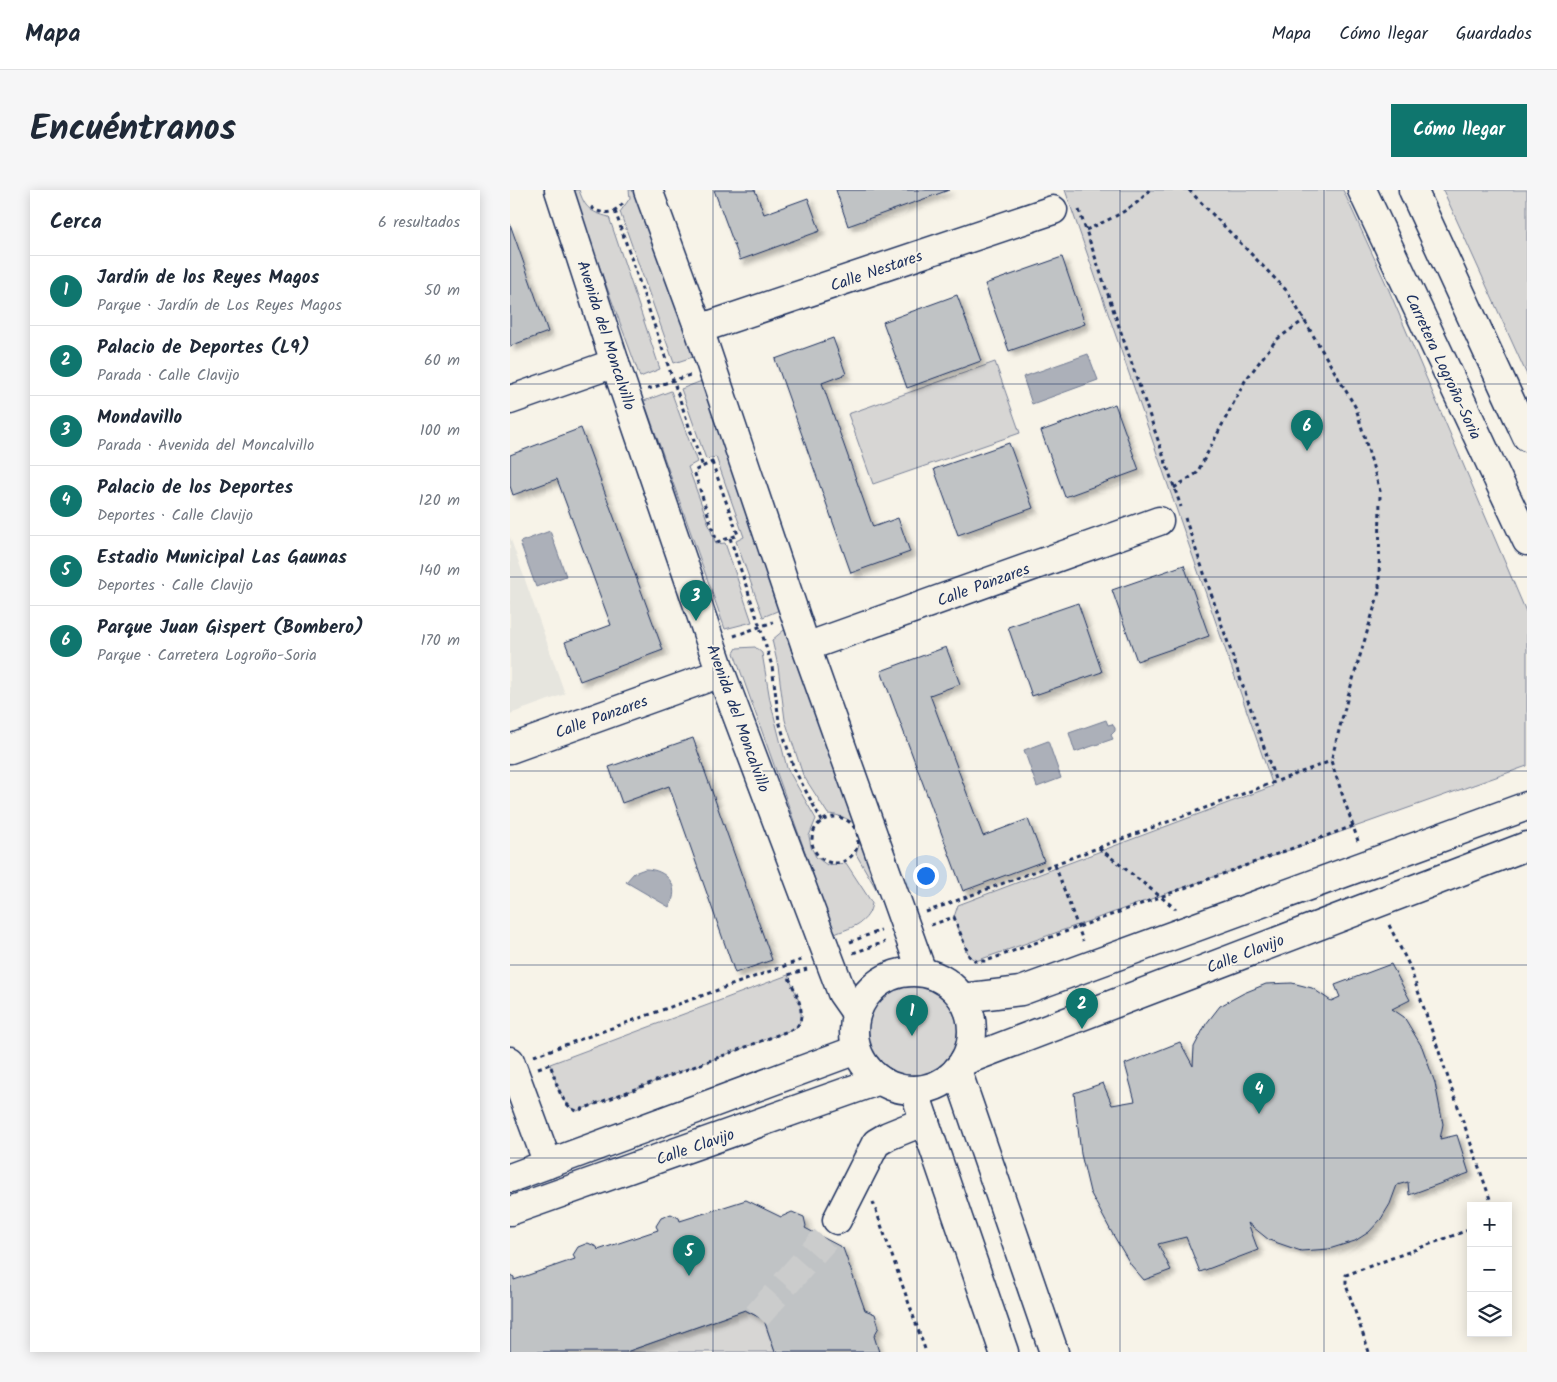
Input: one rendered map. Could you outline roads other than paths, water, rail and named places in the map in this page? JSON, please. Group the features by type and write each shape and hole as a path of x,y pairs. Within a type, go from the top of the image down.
{"main road":[{"name":"Avenida del Moncalvillo","path":"559,190 721,673 842,994 856,1013"},
{"name":"Carretera Logroño-Soria","path":"1362,190 1527,541"},
{"path":"1413,190 1527,437"},
{"path":"638,192 698,329 806,647 922,972"},
{"name":"Calle Nestares","path":"698,329 1065,206"},
{"path":"510,400 616,363"},
{"name":"Calle Panzares","path":"806,647 1159,521"},
{"name":"Calle Panzares","path":"510,749 721,673"},
{"path":"962,998 1020,991 1527,806"},
{"name":"Calle Clavijo","path":"960,1065 1527,846"},
{"path":"922,972 934,975 945,981 962,998 969,1013 972,1029 970,1046 960,1065 945,1080 930,1087 914,1090 902,1089 880,1080 862,1062 856,1050 854,1031 856,1013 862,1000 882,980 894,975 922,972"},
{"name":"Calle Clavijo","path":"510,1178 856,1050"},
{"path":"511,1063 548,1164"},
{"path":"960,1065 1054,1352"},
{"name":"Calle Clavijo","path":"510,1211 880,1080"},
{"path":"914,1090 1004,1352"},
{"path":"837,1220 876,1143 925,1121"}],"tunnel":[{"path":"757,1316 825,1239"}],"place":[{"name":"Parque Juan Gispert (Bombero)","path":"1307,451"},
{"name":"Mondavillo","path":"696,621"},
{"name":"Palacio de Deportes (L9)","path":"1082,1029"},
{"name":"Jardín de los Reyes Magos","path":"912,1036"},
{"name":"Palacio de los Deportes","path":"1259,1114"},
{"name":"Estadio Municipal Las Gaunas","path":"689,1276"}]}
